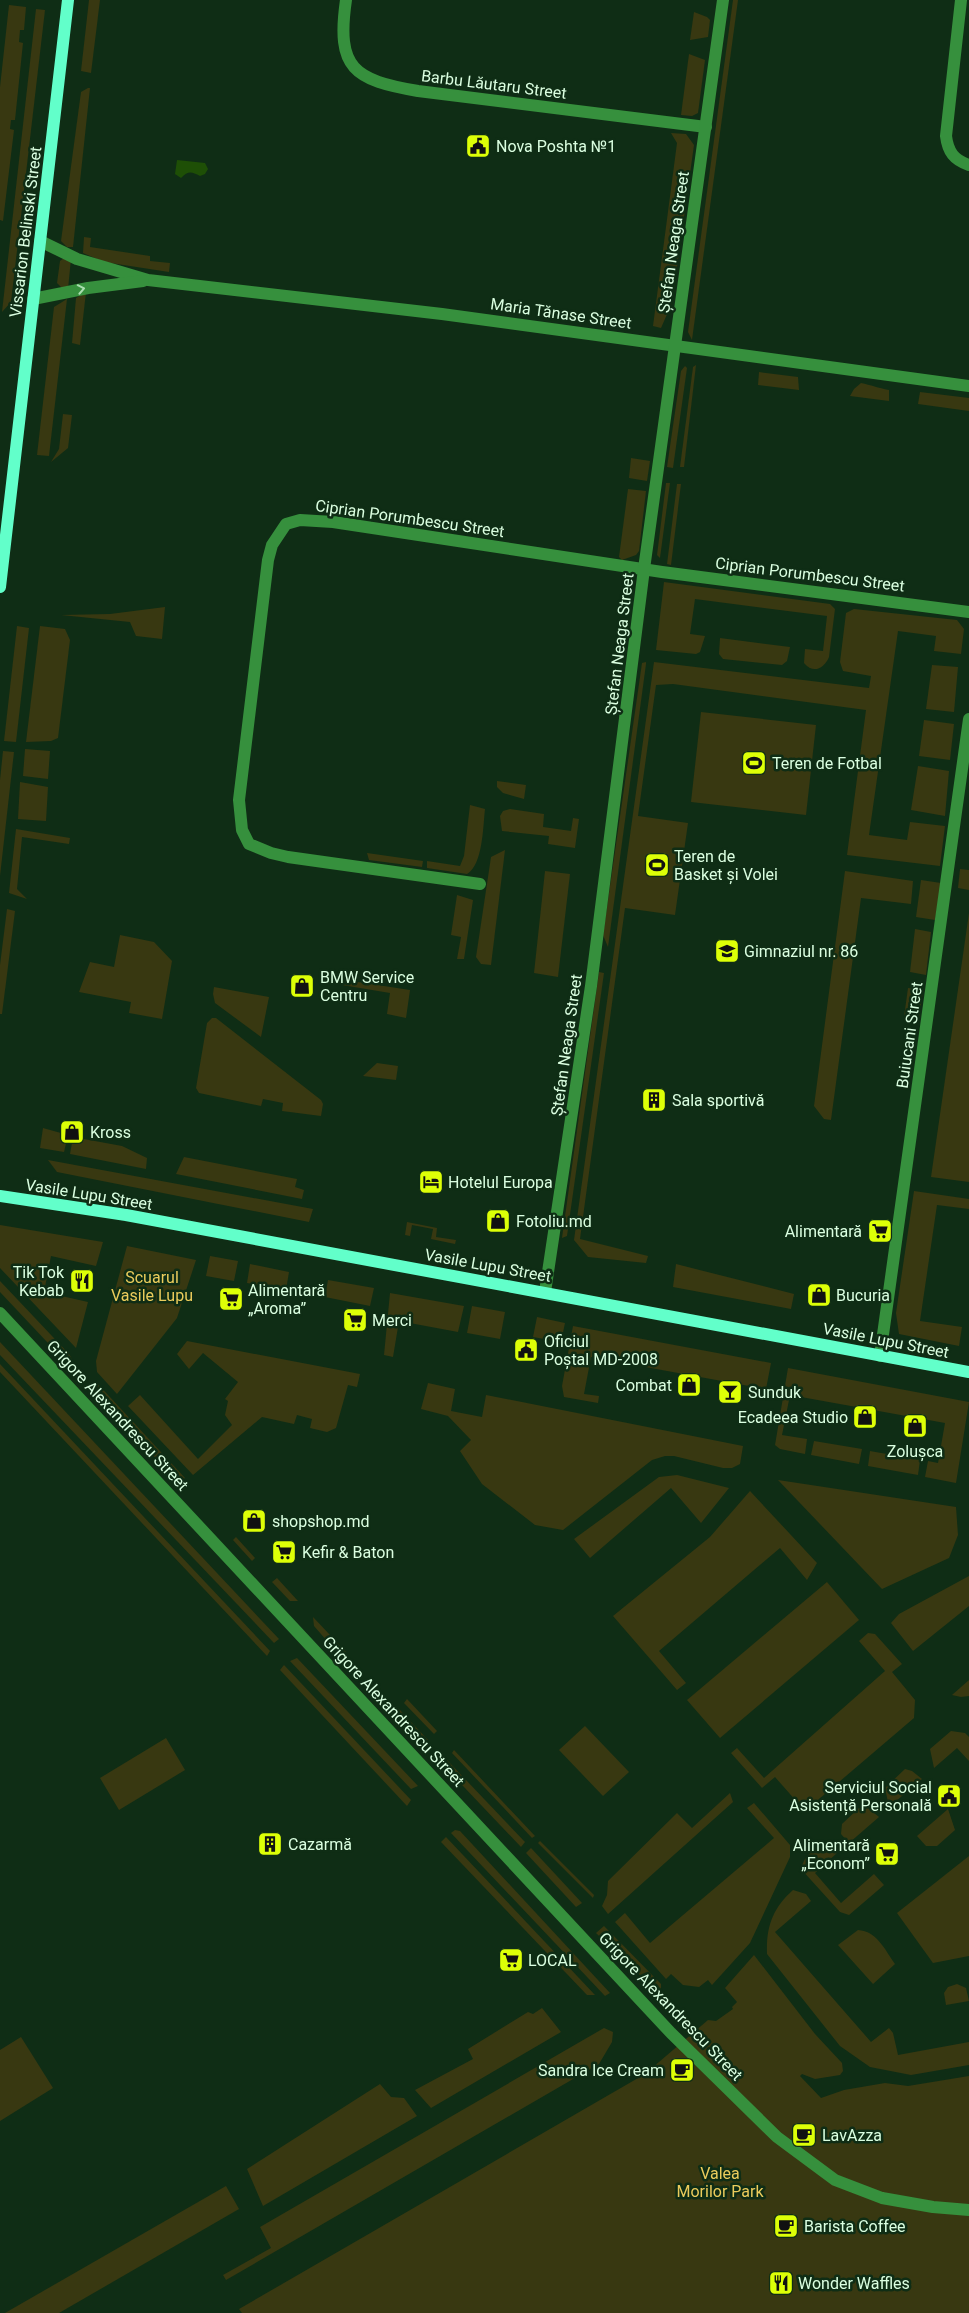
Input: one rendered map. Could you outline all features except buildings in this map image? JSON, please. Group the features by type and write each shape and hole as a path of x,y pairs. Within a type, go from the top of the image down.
{"main road":[{"name":"Vissarion Belinski Street","path":"0,587 68,0"},
{"name":"Vasile Lupu Street","path":"0,1196 126,1215 969,1372"}],"street":[{"name":"Barbu Lăutaru Street","path":"346,0 343,22 346,54 354,70 368,79 418,91 706,127"},
{"name":"Ștefan Neaga Street","path":"545,1292 591,986 644,569 723,0"},
{"path":"961,0 946,136 947,146 952,156 959,162 969,165"},
{"name":"Maria Tănase Street","path":"40,241 77,259 148,280 442,314 969,386"},
{"name":"Maria Tănase Street","path":"33,299 88,288 148,280"},
{"name":"Ciprian Porumbescu Street","path":"480,884 288,856 271,853 249,844 242,830 239,800 272,545 286,524 300,520 317,520 644,569 969,612"},
{"name":"Buiucani Street","path":"880,1356 969,719"},
{"name":"Grigore Alexandrescu Street","path":"0,1313 671,2033 768,2127 819,2170 859,2191 907,2203 969,2210"}],"green space":[{"path":"89,0 100,0 91,73 81,71"},
{"path":"733,0 738,0 692,340 688,332"},
{"path":"9,5 26,7 24,30 20,30 19,42 23,43 15,120 11,120 10,129 14,130 3,221 0,220 0,87"},
{"path":"36,9 45,10 11,302 2,312"},
{"path":"694,12 710,20 708,37 690,40"},
{"path":"689,54 705,60 698,113 692,116 681,115"},
{"path":"90,88 73,247 67,247 61,241 81,92"},
{"path":"671,133 686,134 694,145 672,303 661,328 653,326 677,143"},
{"path":"84,237 91,238 90,247 150,256 150,261 170,263 169,272 104,262 83,253"},
{"path":"64,258 71,259 68,289 63,289 57,283 60,261"},
{"path":"86,292 80,345 72,343 76,298"},
{"path":"67,299 49,456 37,455 54,307"},
{"path":"696,365 684,467 680,467 693,367"},
{"path":"685,366 687,368 673,468 667,467 681,371"},
{"path":"759,372 798,377 799,390 758,385"},
{"path":"861,383 889,390 889,401 850,396"},
{"path":"920,392 969,398 969,411 918,404"},
{"path":"63,414 72,415 68,448 51,462 59,449"},
{"path":"631,458 650,461 647,481 629,478"},
{"path":"666,483 670,483 660,558 657,555"},
{"path":"677,484 681,484 671,565 667,564"},
{"path":"628,489 646,491 639,551 636,555 622,560 619,557"},
{"path":"664,582 830,604 835,609 829,657 824,665 818,669 811,668 804,663 805,649 823,651 827,616 695,599 690,634 705,636 700,652 696,654 656,650"},
{"path":"165,607 162,639 136,636 130,622 61,615 110,614"},
{"path":"854,609 957,620 964,629 961,654 934,651 936,636 898,631 869,835 907,840 910,822 945,826 940,866 847,855 866,710 673,684 656,685 638,816 688,823 675,915 625,908 580,1239 648,1256 646,1263 588,1257 574,1240 654,662 869,688 871,676 843,671 840,662 846,613"},
{"path":"17,626 29,628 16,742 4,741"},
{"path":"40,626 65,629 70,640 58,738 51,741 26,742"},
{"path":"720,638 790,647 787,661 782,665 723,659 719,654"},
{"path":"646,662 608,947 603,935 642,663"},
{"path":"932,665 958,667 954,712 926,709"},
{"name":"Teren de Fotbal","path":"701,712 816,725 806,815 691,802"},
{"path":"924,720 954,724 950,760 919,756"},
{"path":"25,749 50,751 48,779 23,776"},
{"path":"3,751 14,752 0,876 0,780"},
{"path":"918,766 949,771 945,816 911,810"},
{"path":"497,781 526,785 524,799 503,793 497,787"},
{"path":"20,782 48,787 46,821 18,819"},
{"path":"470,805 485,809 479,854 472,869 467,874 427,868 427,861 460,866 464,856"},
{"path":"510,809 544,814 543,827 571,831 573,818 579,819 575,848 548,844 549,836 502,831 500,816 503,811"},
{"path":"16,829 70,838 69,844 22,837 17,889 27,899 9,893"},
{"path":"505,850 491,965 481,964 476,957 491,857"},
{"path":"367,853 423,861 422,867 369,860"},
{"path":"960,869 969,870 969,890 958,888"},
{"path":"545,871 570,874 558,977 534,973"},
{"path":"845,871 913,881 911,904 861,898 831,1120 824,1119 814,1106"},
{"path":"921,880 941,883 935,920 916,917"},
{"path":"457,895 473,900 464,959 457,959 461,937 451,935"},
{"path":"7,909 15,911 2,1014 0,1014 0,965"},
{"path":"969,913 969,1182 931,1177"},
{"path":"915,929 931,932 926,975 910,972"},
{"path":"120,935 154,942 172,961 162,1019 129,1013 131,1002 79,992 90,962 114,967"},
{"path":"599,972 604,973 567,1236 562,1238"},
{"path":"325,977 410,990 406,1018 387,1014 390,993 324,982"},
{"path":"214,987 269,997 261,1037 215,1003"},
{"path":"908,988 923,990 919,1019 904,1017"},
{"path":"212,1018 216,1018 321,1100 323,1104 321,1116 282,1111 283,1103 263,1099 261,1106 199,1093 196,1088 207,1023"},
{"path":"377,1063 398,1066 396,1080 363,1076"},
{"path":"43,1128 68,1135 64,1152 40,1148"},
{"path":"73,1137 122,1146 147,1158 146,1169 70,1154"},
{"path":"184,1157 297,1179 295,1187 304,1190 302,1199 176,1174"},
{"path":"48,1160 313,1209 309,1222 57,1172"},
{"path":"914,1191 969,1199 969,1209 937,1205 920,1321 962,1327 959,1346 899,1334 896,1313"},
{"path":"407,1222 437,1228 436,1237 456,1240 455,1244 431,1239 433,1229 412,1225 410,1236 405,1235"},
{"name":"Scuarul Vasile Lupu","path":"0,1225 103,1242 96,1266 51,1256 44,1292 88,1302 76,1348 0,1268"},
{"name":"Scuarul Vasile Lupu","path":"127,1246 196,1260 177,1318 117,1394 97,1372 96,1361"},
{"path":"210,1256 238,1261 234,1281 206,1276"},
{"path":"250,1264 289,1272 286,1290 247,1283"},
{"path":"676,1264 794,1294 791,1309 673,1287"},
{"path":"328,1280 374,1288 370,1306 325,1297"},
{"path":"0,1281 72,1359 63,1359 0,1292"},
{"path":"390,1293 464,1306 458,1332 399,1321 393,1357 384,1355"},
{"path":"472,1306 505,1312 500,1339 467,1333"},
{"path":"537,1317 565,1323 561,1342 533,1337"},
{"path":"573,1326 771,1363 766,1389 591,1357 584,1394 599,1396 598,1403 564,1397 562,1386"},
{"path":"187,1341 360,1374 357,1387 348,1385 336,1428 327,1432 310,1428 312,1419 297,1415 294,1424 262,1417 193,1475 128,1406 140,1395 198,1459 232,1425 225,1415 228,1401 225,1399 238,1382 203,1353 189,1369 177,1354"},
{"path":"0,1342 279,1639 274,1643 0,1355"},
{"path":"0,1364 270,1651 267,1656 0,1372"},
{"path":"788,1368 969,1402 956,1483 925,1477 928,1461 938,1463 945,1423 790,1395 782,1435 807,1439 805,1454 780,1449 775,1445"},
{"path":"96,1382 185,1478 178,1483 100,1398"},
{"path":"428,1383 455,1389 451,1411 482,1417 486,1395 743,1446 740,1464 732,1468 723,1468 674,1456 665,1456 652,1460 563,1530 535,1525 482,1484 460,1451 471,1440 448,1416 421,1409"},
{"path":"814,1441 862,1449 859,1464 811,1455"},
{"path":"870,1451 920,1460 918,1475 868,1466"},
{"path":"677,1475 729,1488 701,1523 671,1488 590,1558 574,1539 659,1477"},
{"path":"778,1480 956,1507 958,1535 949,1558 882,1589"},
{"path":"750,1491 817,1563 807,1580 780,1548 659,1651 686,1683 677,1690 613,1616 710,1537"},
{"path":"236,1537 255,1558 252,1561 233,1540"},
{"path":"969,1576 969,1606 913,1651 891,1623 899,1614"},
{"path":"277,1578 298,1601 290,1601 272,1582"},
{"path":"827,1582 859,1620 720,1738 687,1700"},
{"path":"313,1617 346,1652 341,1657 314,1626"},
{"path":"868,1633 875,1634 902,1664 892,1672 915,1700 914,1718 805,1811 775,1777 762,1788 731,1753 737,1748 764,1778 885,1671 859,1641"},
{"path":"297,1658 418,1786 411,1789 290,1661"},
{"path":"284,1665 411,1800 407,1806 280,1670"},
{"path":"969,1680 969,1696 952,1695"},
{"path":"407,1699 437,1731 434,1734 404,1703"},
{"path":"398,1708 428,1740 421,1742 396,1715"},
{"path":"585,1726 629,1772 603,1796 559,1750"},
{"path":"951,1731 965,1733 969,1737 969,1761 957,1748 934,1768 930,1749"},
{"path":"166,1738 185,1770 119,1810 100,1778"},
{"path":"454,1750 535,1836 532,1838 452,1753"},
{"path":"447,1760 525,1842 521,1847 444,1766"},
{"path":"905,1769 912,1771 922,1779 889,1807 885,1788"},
{"path":"730,1793 733,1802 608,1914 602,1906 607,1895 608,1881 677,1813 692,1828"},
{"path":"754,1803 790,1845 790,1857 750,1943 712,1985 708,1980 699,1987 683,1985 671,1974 666,1979 615,1922 625,1913 650,1943 774,1838 747,1808"},
{"path":"859,1808 868,1808 879,1817 849,1843 841,1834 842,1824"},
{"path":"948,1809 955,1830 937,1846 926,1846 917,1836"},
{"path":"455,1830 460,1831 610,1993 605,1996 451,1833"},
{"path":"446,1837 595,1995 587,1995 441,1842"},
{"path":"540,1841 594,1895 593,1898 538,1843"},
{"path":"825,1845 837,1853 815,1873 841,1903 874,1874 884,1885 849,1915 840,1912 801,1869 804,1860 810,1854"},
{"path":"531,1848 582,1903 576,1907 526,1853"},
{"path":"969,1856 969,1956 933,1963 897,1913"},
{"path":"793,1890 806,1894 811,1901 775,1932 871,2042 889,2028 893,2033 898,2055 969,2042 969,2065 911,2075 870,2067 840,2046 767,1954 768,1935 772,1918 780,1904"},
{"path":"604,1926 661,1984 661,1990 644,1979 596,1933"},
{"path":"858,1930 865,1931 875,1938 884,1947 895,1964 873,1984 838,1945"},
{"name":"Valea Morilor Park","path":"754,1955 815,2034 842,2063 843,2071 840,2075 815,2079 802,2074 800,2076 821,2098 844,2090 885,2083 908,2086 969,2076 969,2313 242,2313 239,2309 645,2074 708,2020 716,2021 733,2009 732,2007 737,2002 725,1988"},
{"path":"957,1984 966,1988 969,2001 946,2005 944,1993 948,1987"},
{"path":"542,2008 561,2032 431,2108 415,2090 473,2059 468,2049 528,2012 533,2014"},
{"path":"604,2028 613,2032 612,2042 599,2064 226,2280 223,2275 271,2248 260,2227"},
{"path":"21,2037 53,2088 0,2121 0,2050"},
{"path":"380,2084 391,2097 404,2098 417,2116 263,2206 247,2169"},
{"path":"226,2186 239,2209 59,2313 5,2313"}],"shaded area":[{"path":"177,160 205,163 208,169 205,174 200,176 190,173 181,178 175,174"}],"place":[{"name":"Nova Poshta №1","path":"478,146"},
{"name":"Teren de Fotbal","path":"754,763"},
{"name":"Teren de Basket și Volei","path":"657,865"},
{"name":"Gimnaziul nr. 86","path":"727,951"},
{"name":"BMW Service Centru","path":"302,986"},
{"name":"Sala sportivă","path":"654,1100"},
{"name":"Kross","path":"72,1132"},
{"name":"Hotelul Europa","path":"431,1182"},
{"name":"Fotoliu.md","path":"498,1221"},
{"name":"Alimentară","path":"880,1231"},
{"name":"Tik Tok Kebab","path":"82,1281"},
{"name":"Bucuria","path":"819,1295"},
{"name":"Alimentară „Aroma”","path":"231,1299"},
{"name":"Merci","path":"355,1320"},
{"name":"Oficiul Poștal MD-2008","path":"526,1350"},
{"name":"Combat","path":"689,1385"},
{"name":"Sunduk","path":"730,1392"},
{"name":"Ecadeea Studio","path":"865,1417"},
{"name":"Zolușca","path":"915,1426"},
{"name":"shopshop.md","path":"254,1521"},
{"name":"Kefir & Baton","path":"284,1552"},
{"name":"Serviciul Social Asistență Personală","path":"949,1796"},
{"name":"Cazarmă","path":"270,1844"},
{"name":"Alimentară „Econom”","path":"887,1854"},
{"name":"LOCAL","path":"511,1960"},
{"name":"Sandra Ice Cream","path":"682,2070"},
{"name":"LavAzza","path":"804,2135"},
{"name":"Barista Coffee","path":"786,2226"},
{"name":"Wonder Waffles","path":"781,2283"}]}
